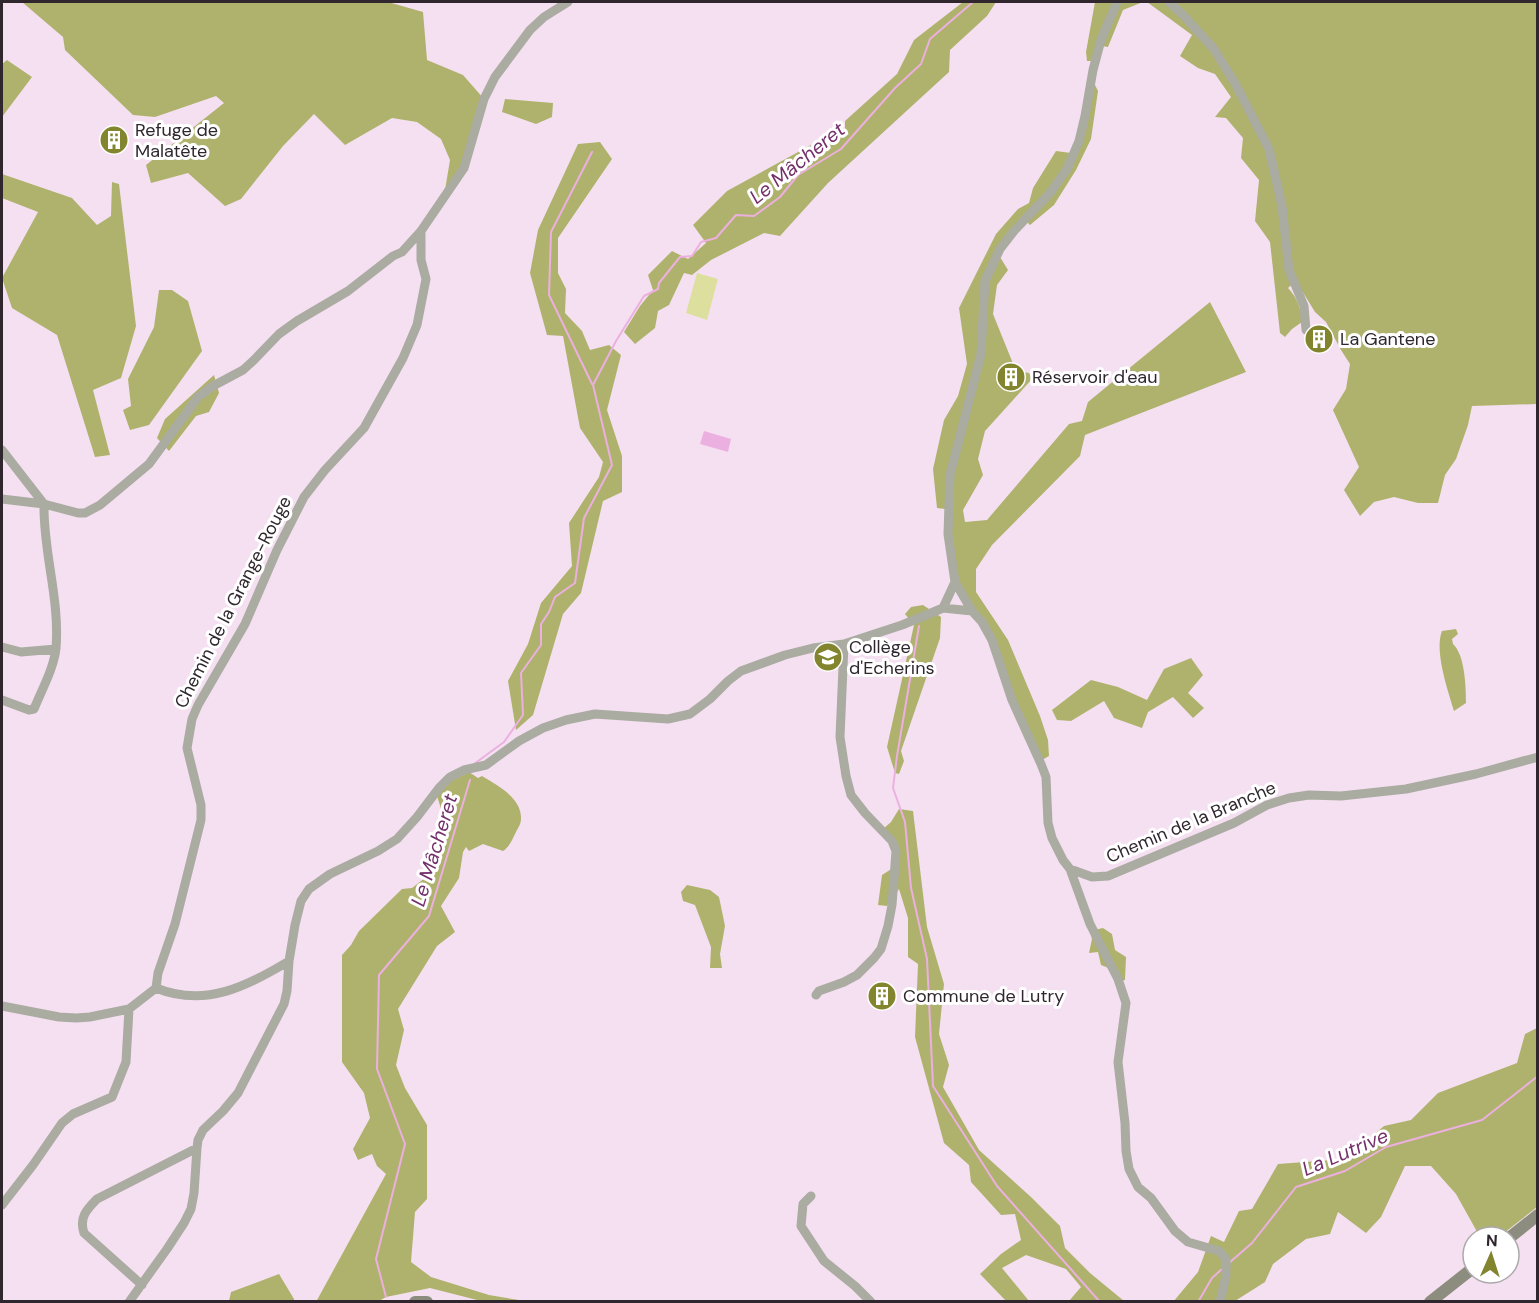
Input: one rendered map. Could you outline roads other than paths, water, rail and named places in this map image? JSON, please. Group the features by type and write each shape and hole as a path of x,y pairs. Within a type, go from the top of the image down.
{"street":[{"path":"2,499 44,504 78,513 85,513 100,505 149,464 198,397 243,369 279,333 348,291 393,256 402,252 421,231 464,168 484,99 495,77 530,30 544,17 568,2"},
{"path":"1117,2 1101,40 1081,133 1067,169 1050,193 1000,249 985,281 981,354 950,475 948,534 955,582 992,640 1012,700 1046,777 1048,823 1052,838 1070,869 1090,924 1118,979 1126,1004 1118,1062 1129,1169 1138,1187 1151,1198 1175,1231 1188,1242 1218,1251 1226,1259 1226,1276 1220,1302"},
{"path":"1169,2 1214,49 1236,85 1269,149 1282,206 1289,270 1304,306 1306,330"},
{"name":"Chemin de la Grange-Rouge","path":"156,988 201,820 201,805 188,748 192,719 245,624 277,549 304,497 325,470 364,428 403,358 417,325 426,279 421,260 421,231"},
{"path":"402,252 412,254 421,260"},
{"path":"2,450 44,504 44,524 54,594 56,628 56,649 34,709 29,710 2,700"},
{"path":"943,608 955,582"},
{"path":"129,1302 168,1249 191,1209 198,1140 203,1130 238,1093 279,1016 288,992 289,961 295,925 302,901 309,889 330,874 378,851 397,839 450,777 464,770 486,765 519,741 543,728 595,714 668,719 690,714 741,671 813,648 844,644 902,625 943,608 972,611"},
{"path":"816,995 857,975 881,949 888,926 895,873 896,851 892,841 851,795 846,776 840,737 844,644"},
{"path":"2,646 21,652 56,649"},
{"name":"Chemin de la Branche","path":"1070,869 1092,877 1108,876 1234,823 1267,805 1288,798 1309,795 1341,796 1406,789 1476,774 1538,757"},
{"path":"2,1006 59,1017 90,1017 129,1009 156,988 170,994 195,996 225,992 246,986 289,961"},
{"path":"2,1205 33,1166 62,1123 73,1114 112,1097 126,1062 129,1009"},
{"path":"142,1284 84,1233 81,1226 82,1219 86,1210 97,1199 197,1148"},
{"path":"811,1196 803,1204 801,1226 824,1261 871,1302"},
{"path":"1521,1228 1538,1215"},
{"path":"1432,1301 1461,1278"},
{"path":"415,1302 427,1302"}],"waterway":[{"name":"Le Mâcheret","path":"474,764 504,742 523,715 521,673 541,645 541,624 555,597 575,583 584,518 612,465 593,385 616,341 644,296 658,289 659,283 680,257 692,256 701,242 716,238 736,215 754,216 780,197 798,175 841,149 895,88 921,64 930,39 973,2"},
{"path":"592,152 551,232 549,295 592,384"},
{"path":"919,626 893,788 905,822 911,888 927,959 933,1086 997,1186 1100,1302"},
{"name":"Le Mâcheret","path":"386,1297 376,1259 405,1144 377,1069 379,975 429,916 470,780"},
{"name":"La Lutrive","path":"1229,1263 1252,1243 1296,1187 1345,1171 1386,1147 1482,1120 1538,1076"},
{"name":"La Lutrive","path":"1198,1302 1212,1278 1222,1269"}],"place":[{"name":"Refuge de Malatête","path":"114,140"},
{"name":"La Gantene","path":"1319,339"},
{"name":"Réservoir d'eau","path":"1011,377"},
{"name":"Collège d'Echerins","path":"828,657"},
{"name":"Commune de Lutry","path":"882,996"}]}
